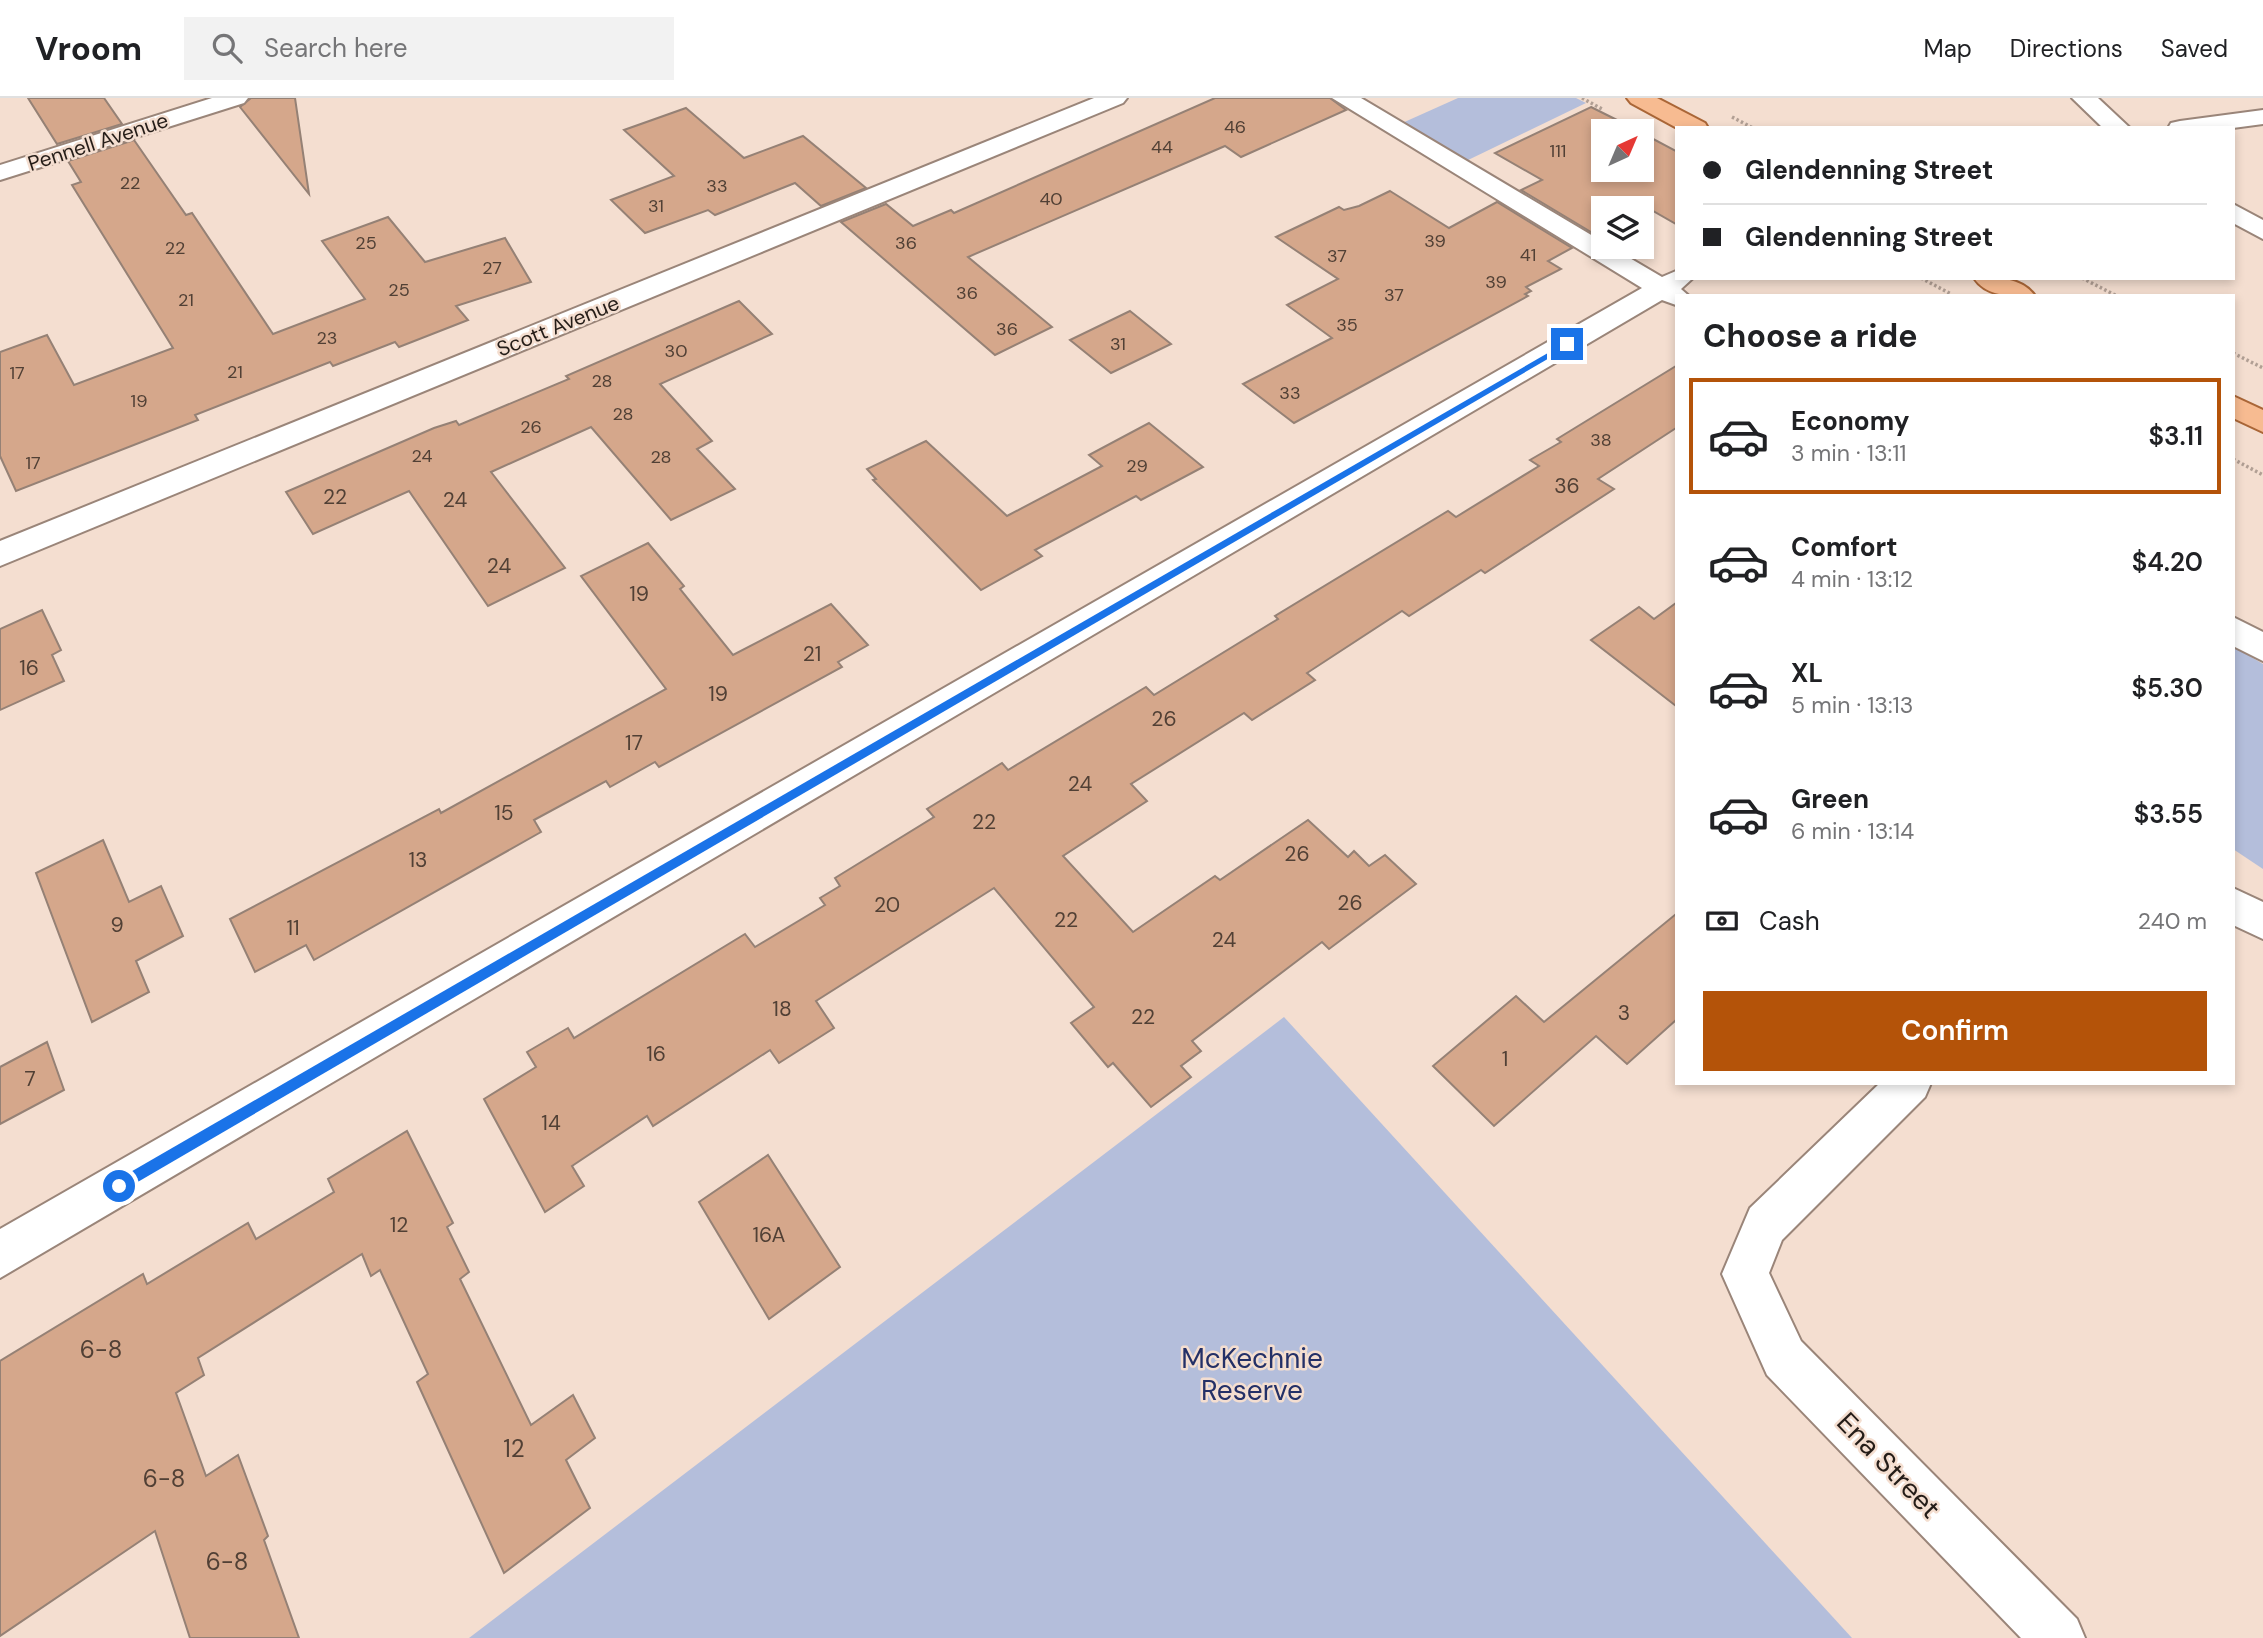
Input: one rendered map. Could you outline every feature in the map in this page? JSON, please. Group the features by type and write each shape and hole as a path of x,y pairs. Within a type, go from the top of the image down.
{"main road":[{"path":"1639,98 1692,126"},
{"path":"1991,280 2017,294"},
{"path":"2235,407 2263,422"}],"street":[{"name":"Pennell Avenue","path":"0,173 236,98"},
{"name":"Scott Avenue","path":"0,554 1115,98"},
{"path":"0,1255 1673,288 1344,98"},
{"path":"2084,98 2116,126"},
{"path":"2195,126 2263,117"},
{"path":"2235,213 2263,231"},
{"path":"2235,631 2263,648"},
{"path":"2235,906 2263,922"},
{"name":"Ena Street","path":"1908,1085 1766,1224 1745,1274 1784,1358 2059,1638"}],"path":[{"path":"1925,280 1950,294"},
{"path":"2086,280 2113,294"},
{"path":"2235,355 2263,368"},
{"path":"2235,461 2263,475"}],"green space":[{"path":"1458,98 1576,98 1586,103 1464,162 1400,124"},
{"path":"2235,647 2263,664 2263,869 2235,850"},
{"name":"McKechnie Reserve","path":"1284,1017 1852,1638 469,1638"}],"building":[{"path":"28,98 104,98 122,124 57,144"},
{"path":"251,98 295,98 309,194 240,107"},
{"path":"1215,98 1330,98 1346,110 1241,157 1225,146 968,257 1052,327 995,355 841,222 886,204 913,226 951,210 954,213"},
{"path":"1591,107 1615,119 1591,119 1591,182 1654,182 1654,139 1675,150 1675,223 1654,212 1654,196 1591,196 1591,232 1521,190 1542,180 1495,153"},
{"path":"686,108 744,158 803,136 866,188 821,206 795,183 715,215 708,210 645,233 611,200 674,176 624,130"},
{"path":"134,140 186,215 192,213 273,334 365,299 322,241 388,217 425,262 505,238 531,282 456,306 468,320 399,347 395,342 333,366 330,362 195,415 198,420 16,491 0,456 0,352 47,335 74,385 173,348 72,185 81,182 68,161"},
{"path":"1390,191 1449,228 1497,202 1572,248 1548,261 1561,269 1526,287 1531,291 1525,294 1528,296 1294,423 1243,384 1332,338 1287,305 1338,279 1276,237 1339,207 1344,210 1359,206"},
{"path":"739,301 772,334 660,384 712,441 697,449 735,489 671,520 591,427 491,472 565,568 488,606 409,491 313,534 286,492 434,428 456,421 459,425 569,379 566,376"},
{"path":"1130,311 1171,344 1111,373 1070,340"},
{"path":"1675,367 1675,429 1598,479 1614,489 1485,573 1481,570 1409,616 1402,611 1307,673 1315,680 1252,720 1244,713 1131,784 1147,801 1063,856 1133,932 1215,876 1220,880 1308,820 1348,857 1354,851 1369,866 1385,855 1416,884 1329,949 1322,942 1192,1041 1201,1051 1181,1066 1191,1077 1151,1107 1113,1063 1108,1067 1071,1023 1094,1007 994,888 816,1001 834,1028 779,1063 770,1050 653,1126 647,1116 572,1166 584,1186 545,1212 484,1099 536,1067 527,1052 568,1028 574,1038 745,934 755,947 825,905 820,898 840,886 835,878 934,817 927,809 1002,763 1008,770 1146,687 1154,695 1278,619 1275,616 1448,511 1456,517 1539,466 1530,460 1561,442 1557,439"},
{"path":"1149,423 1203,467 1141,500 1136,496 1035,550 1042,556 981,590 873,480 876,479 867,469 926,441 1007,516 1102,466 1089,455"},
{"path":"648,543 684,586 680,589 733,655 831,604 868,645 838,662 842,667 659,767 655,762 610,787 606,781 534,820 541,832 314,960 306,945 255,972 230,919 439,809 441,813 666,689 581,576"},
{"path":"1675,604 1675,705 1591,640 1639,607 1654,619"},
{"path":"42,610 61,650 52,655 64,681 0,710 0,629"},
{"path":"103,840 129,902 161,886 183,936 136,961 149,992 92,1022 36,873"},
{"path":"1675,915 1675,1021 1627,1064 1596,1036 1494,1126 1433,1066 1516,996 1544,1022"},
{"path":"47,1042 64,1090 0,1124 0,1067"},
{"path":"407,1131 453,1223 447,1227 469,1272 460,1279 531,1425 573,1395 595,1438 566,1460 590,1508 504,1573 417,1382 428,1374 380,1270 371,1276 362,1254 198,1358 204,1375 176,1393 206,1476 238,1455 268,1536 264,1540 299,1638 190,1638 155,1531 0,1636 0,1361 143,1274 147,1284 248,1223 256,1239 334,1192 328,1179"},
{"path":"768,1155 840,1267 769,1319 699,1202"}],"route":[{"path":"119,1186 1567,344"}]}
